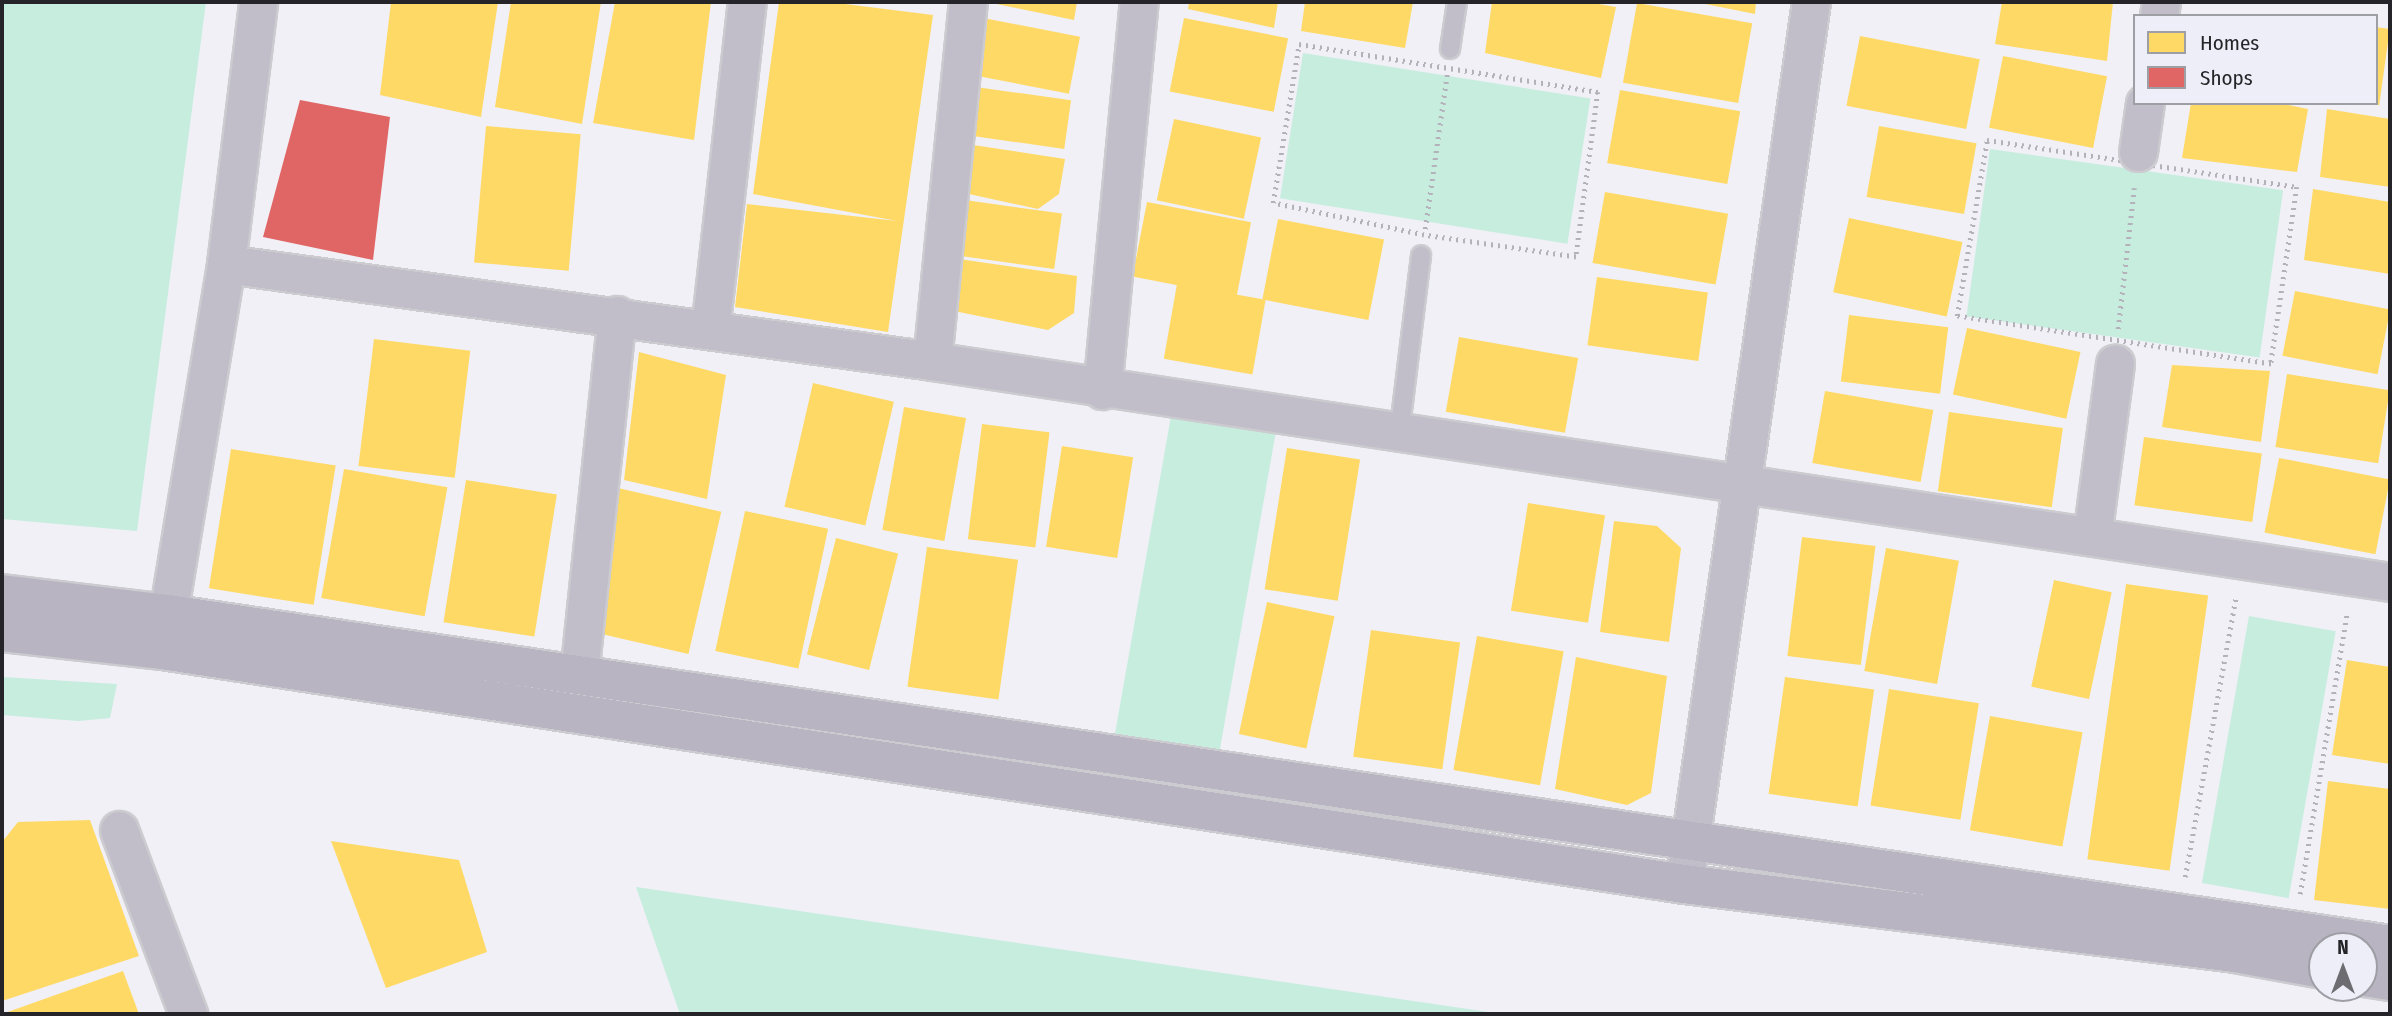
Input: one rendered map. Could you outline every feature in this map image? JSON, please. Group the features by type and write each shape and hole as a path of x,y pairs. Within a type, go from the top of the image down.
{"street":[{"path":"165,632 226,264 258,2"},
{"path":"710,330 747,2"},
{"path":"932,361 968,2"},
{"path":"1101,390 1139,2"},
{"path":"1684,884 1811,2"},
{"path":"2137,158 2145,105"},
{"path":"226,264 617,315 932,361 1399,436 1741,483 2390,582"},
{"path":"579,676 617,315"},
{"path":"2092,536 2116,352"},
{"path":"2,594 165,632 1684,884 2237,937 2293,929 2390,946"},
{"path":"2,632 165,632 579,676 2178,912 2308,964"},
{"path":"119,830 188,1014"}],"lane":[{"path":"1449,57 1457,2"},
{"path":"1399,436 1421,255"}],"path":[{"path":"1298,44 1449,57 1598,92 1576,257 1424,235 1273,203 1298,44"},
{"path":"1421,255 1449,57"},
{"path":"1987,139 2137,158 2297,187 2271,364 2116,352 1957,316 1987,139"},
{"path":"2116,352 2137,158"},
{"path":"2178,912 2243,560"},
{"path":"2293,929 2353,577"}],"green space":[{"path":"2,2 206,2 137,531 2,519"},
{"path":"1303,53 1590,99 1567,244 1280,198"},
{"path":"1990,149 2283,190 2260,358 1966,316"},
{"path":"1174,399 1278,417 1216,772 1111,754"},
{"path":"2249,616 2336,631 2289,898 2202,883"},
{"path":"2,677 117,684 110,718 78,721 2,715"},
{"path":"636,887 1502,1014 680,1014"}],"building: Homes":[{"path":"391,2 498,2 481,117 380,95"},
{"path":"511,2 601,2 582,124 495,107"},
{"path":"615,2 711,2 694,140 593,123"},
{"path":"779,2 829,2 933,15 888,332 735,307 747,204 897,221 753,194"},
{"path":"987,2 1077,2 1074,20"},
{"path":"1189,2 1278,2 1274,28 1188,9"},
{"path":"1305,2 1413,2 1405,48 1301,31"},
{"path":"1492,2 1587,2 1616,7 1601,78 1485,53"},
{"path":"1695,2 1756,2 1755,14"},
{"path":"2002,2 2113,2 2107,61 1995,44"},
{"path":"1637,3 1752,23 1738,103 1623,83"},
{"path":"973,16 1080,37 1069,94 962,73"},
{"path":"1184,18 1288,38 1274,112 1170,92"},
{"path":"2378,27 2390,29 2378,105"},
{"path":"1860,36 1980,59 1966,129 1846,106"},
{"path":"2003,56 2107,76 2093,148 1989,128"},
{"path":"976,87 1071,100 1064,149 969,136"},
{"path":"1620,90 1740,111 1727,184 1607,163"},
{"path":"2191,105 2288,105 2308,109 2297,172 2182,158"},
{"path":"2327,109 2390,119 2390,187 2320,177"},
{"path":"1174,119 1261,138 1244,219 1157,200"},
{"path":"486,126 581,134 569,271 474,262"},
{"path":"1879,126 1976,143 1964,214 1866,197"},
{"path":"960,143 1065,159 1059,194 1038,209 955,191"},
{"path":"2313,189 2390,202 2390,274 2304,260"},
{"path":"1605,192 1728,214 1716,285 1592,263"},
{"path":"958,199 1062,214 1054,269 950,254"},
{"path":"1147,202 1251,222 1237,297 1132,277"},
{"path":"1849,218 1962,242 1947,316 1833,292"},
{"path":"1278,219 1384,240 1368,320 1262,299"},
{"path":"959,259 1077,276 1074,313 1048,330 949,310"},
{"path":"1597,277 1708,293 1698,361 1587,345"},
{"path":"1177,284 1266,300 1252,374 1164,359"},
{"path":"2295,291 2390,309 2378,374 2282,356"},
{"path":"1849,315 1948,327 1940,394 1841,382"},
{"path":"1967,328 2080,352 2066,419 1953,395"},
{"path":"1459,337 1578,358 1565,433 1446,412"},
{"path":"374,339 470,351 455,478 358,466"},
{"path":"639,352 726,375 707,499 624,480"},
{"path":"2172,365 2270,371 2261,442 2162,427"},
{"path":"2287,374 2390,390 2378,463 2275,447"},
{"path":"813,383 894,402 865,525 784,507"},
{"path":"1825,391 1933,410 1921,482 1812,463"},
{"path":"904,407 966,418 944,541 882,530"},
{"path":"1949,412 2063,428 2052,507 1938,491"},
{"path":"982,424 1049,432 1035,547 968,539"},
{"path":"2144,437 2262,454 2252,522 2134,505"},
{"path":"1062,446 1133,457 1117,558 1046,547"},
{"path":"1287,448 1360,460 1338,601 1265,589"},
{"path":"231,449 336,466 314,605 209,588"},
{"path":"2279,458 2390,480 2375,554 2264,533"},
{"path":"344,469 447,487 425,616 321,598"},
{"path":"466,480 557,494 534,637 443,622"},
{"path":"618,488 721,512 688,654 585,630"},
{"path":"1528,503 1605,515 1588,623 1511,611"},
{"path":"745,511 828,529 798,669 715,651"},
{"path":"1614,521 1657,526 1681,548 1669,642 1600,632"},
{"path":"1802,537 1875,546 1861,665 1787,656"},
{"path":"836,538 898,553 869,670 807,654"},
{"path":"927,547 1018,560 998,699 907,687"},
{"path":"1886,548 1959,561 1937,684 1864,671"},
{"path":"2054,580 2112,592 2089,699 2031,687"},
{"path":"2126,584 2208,596 2170,871 2087,859"},
{"path":"1267,602 1334,616 1306,748 1239,734"},
{"path":"1371,630 1460,643 1442,769 1353,757"},
{"path":"1477,636 1564,651 1540,785 1453,770"},
{"path":"1576,657 1667,676 1651,793 1627,805 1555,789"},
{"path":"2347,660 2390,667 2390,764 2332,755"},
{"path":"1785,677 1874,690 1858,806 1769,794"},
{"path":"1889,689 1979,703 1960,820 1871,806"},
{"path":"1990,716 2083,732 2062,847 1970,830"},
{"path":"2328,781 2390,789 2390,909 2314,900"},
{"path":"90,820 139,956 2,1001 2,842 18,822"},
{"path":"331,841 459,860 487,952 386,988"},
{"path":"123,971 139,1014 2,1014"}],"building: Shops":[{"path":"300,100 390,117 373,260 263,237"}]}
